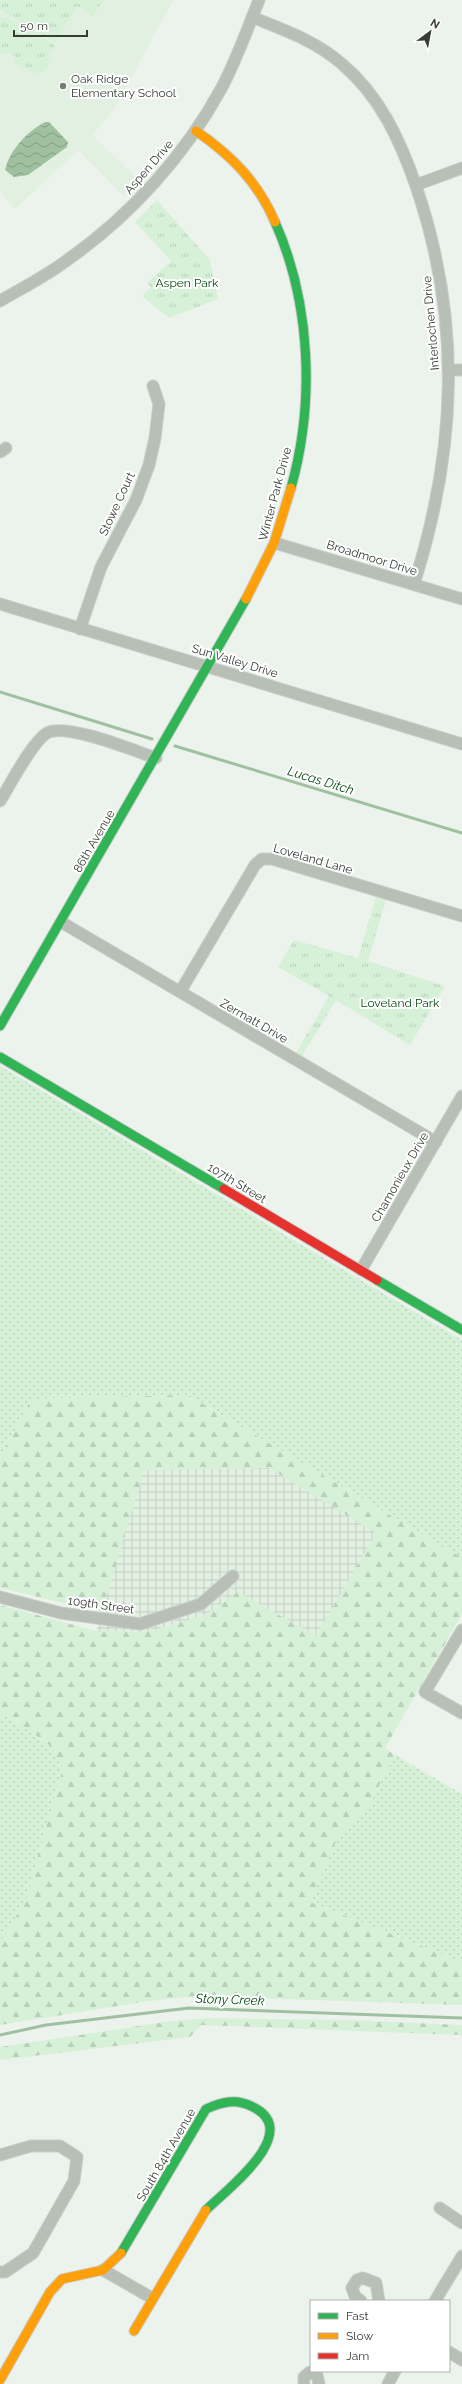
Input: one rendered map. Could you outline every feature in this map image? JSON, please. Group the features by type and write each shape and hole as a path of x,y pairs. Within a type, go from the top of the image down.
{"street":[{"name":"Aspen Drive","path":"0,301 66,261 117,220 152,185 196,131 229,74 259,0"},
{"name":"Interlochen Drive","path":"252,18 314,44 352,73 380,107 393,129 427,216 443,286 449,370 446,445 441,479 431,529 414,584"},
{"name":"Winter Park Drive","path":"196,131 238,165 260,193 272,213 287,254 302,318 305,374 302,433 294,477 275,543 261,572 207,666"},
{"path":"416,185 462,168"},
{"path":"449,370 462,370"},
{"name":"Stowe Court","path":"80,629 101,567 136,500 149,466 155,438 159,404 153,386"},
{"name":"Broadmoor Drive","path":"275,543 462,599"},
{"name":"Sun Valley Drive","path":"0,604 462,744"},
{"name":"86th Avenue","path":"0,1026 156,758 207,666"},
{"path":"0,801 36,744 48,732 62,730 82,733 156,758"},
{"name":"Loveland Lane","path":"180,992 255,865 262,859 272,859 462,916"},
{"name":"Zermatt Drive","path":"60,922 436,1142"},
{"name":"107th Street","path":"0,1057 462,1330"},
{"name":"Chamonieux Drive","path":"361,1270 462,1096"},
{"name":"109th Street","path":"0,1597 61,1613 140,1624 201,1604 233,1576"},
{"path":"462,1630 426,1692 462,1713"},
{"name":"South 84th Avenue","path":"0,2380 50,2292 62,2279 103,2270 125,2250 206,2109 216,2102 232,2100 250,2104 264,2114 271,2128 270,2144 262,2155 203,2213 134,2331"},
{"path":"0,2155 31,2146 60,2146 77,2157 74,2182 33,2253 5,2272 0,2272"},
{"path":"440,2208 462,2222"},
{"path":"436,2300 462,2256"},
{"path":"103,2270 152,2298"},
{"path":"361,2300 355,2296 352,2288 357,2280 363,2278 376,2283 379,2300"},
{"path":"450,2353 462,2360"},
{"path":"304,2384 304,2377 310,2372 318,2375 319,2384"},
{"path":"388,2384 394,2372"}],"shaded area":[{"name":"Oak Ridge Elementary School","path":"0,0 173,0 113,111 92,135 139,180 123,196 78,150 15,209 0,192"},
{"path":"269,1468 377,1533 316,1636 238,1592 206,1615 148,1632 96,1631 144,1470"}],"green space":[{"path":"0,0 103,0 94,16 77,6 56,42 0,10"},
{"path":"8,18 55,45 48,56 53,58 46,70 35,74 14,63 15,56 10,53 0,54 0,19"},
{"name":"Aspen Park","path":"157,200 210,260 218,299 169,318 142,296 151,287 147,283 171,261 135,222"},
{"name":"Loveland Park","path":"376,897 386,900 368,961 445,986 410,1045 336,1000 302,1056 296,1053 329,996 278,967 294,940 358,958"},
{"path":"0,1066 462,1340 462,1558 188,1395 31,1399 0,1459"},
{"path":"188,1395 462,1558 462,1614 385,1748 395,1755 369,1805 338,1837 310,1902 462,1962 462,2005 194,1996 142,2002 0,2025 0,1940 4,1937 26,1899 63,1768 52,1747 27,1729 0,1713 0,1605 96,1631 148,1632 206,1615 238,1592 316,1636 376,1533 269,1468 144,1470 102,1612 0,1588 0,1459 31,1399"},
{"path":"0,1713 27,1729 52,1747 63,1768 26,1899 4,1937 0,1940"},
{"path":"395,1755 462,1794 462,1962 310,1902 338,1837 369,1805"},
{"path":"211,2018 347,2020 462,2025 462,2035 201,2025 190,2037 0,2060 0,2047 179,2020"}],"water":[{"path":"45,122 49,122 68,142 67,147 28,175 14,177 5,170 7,162 20,142 38,126"}],"waterway":[{"name":"Lucas Ditch","path":"0,692 152,739"},
{"name":"Lucas Ditch","path":"175,746 462,833"},
{"name":"Stony Creek","path":"0,2035 46,2025 189,2008 462,2018"}],"traffic: fast":[{"path":"275,222 287,253 296,286 306,354 304,422 299,455 291,488"},
{"path":"0,1026 246,599"},
{"path":"0,1057 224,1189"},
{"path":"377,1280 462,1330"},
{"path":"121,2253 206,2109 218,2104 229,2102 247,2104 266,2118 270,2131 266,2145 243,2175 206,2210"}],"traffic: slow":[{"path":"196,131 221,150 242,170 260,194 275,222"},
{"path":"246,599 274,543 291,488"},
{"path":"134,2331 206,2210"},
{"path":"0,2380 50,2292 62,2279 103,2270 121,2253"}],"traffic: jam":[{"path":"224,1189 377,1280"}],"place":[{"name":"Oak Ridge Elementary School","path":"63,86"}]}
